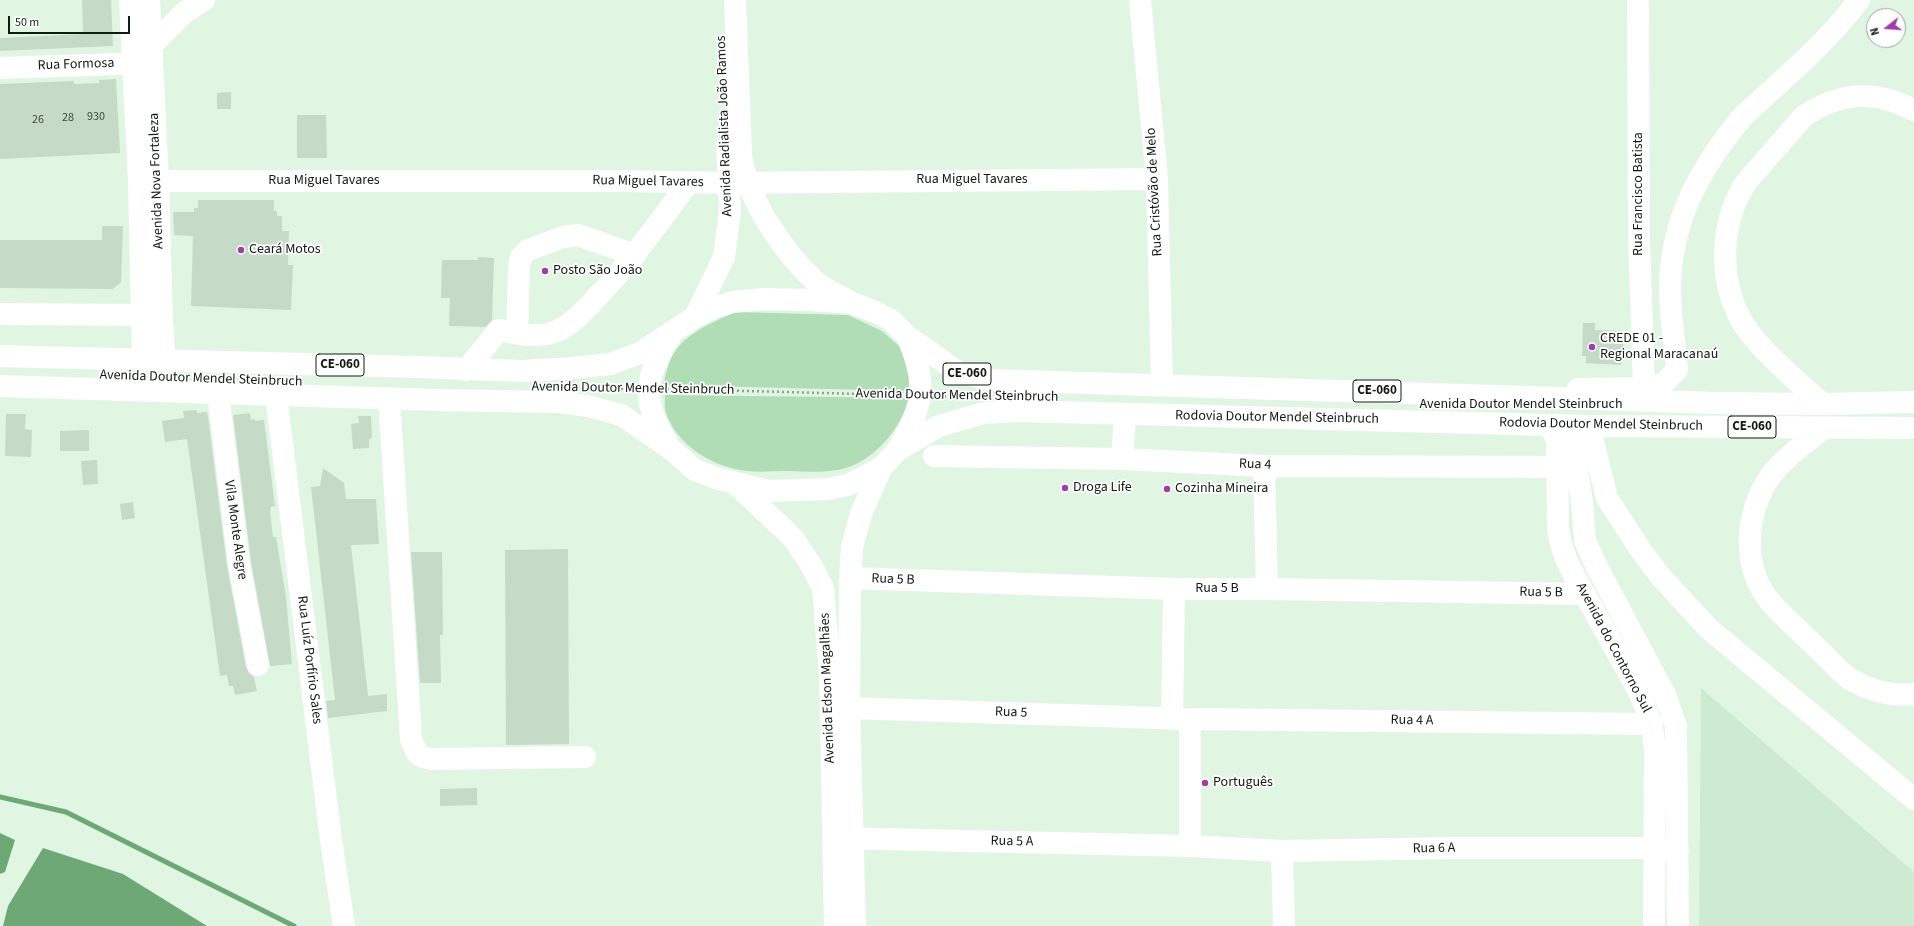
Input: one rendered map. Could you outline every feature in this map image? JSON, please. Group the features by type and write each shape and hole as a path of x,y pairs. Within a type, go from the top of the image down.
{"main road":[{"name":"Avenida Nova Fortaleza","path":"130,0 145,58"},
{"name":"Avenida Nova Fortaleza","path":"143,361 148,181 145,58 149,0"},
{"path":"145,58 185,12 204,0"},
{"name":"Avenida Radialista João Ramos","path":"720,0 738,183 754,199 788,251 816,281 852,303"},
{"name":"Avenida Radialista João Ramos","path":"695,317 724,257 730,211 743,170 741,154 735,0"},
{"name":"Rua Cristóvão de Melo","path":"1140,0 1157,179 1162,385"},
{"name":"Rua Francisco Batista","path":"1638,0 1639,238 1649,388"},
{"path":"1551,397 1559,388 1649,388 1665,382 1677,370 1670,284 1675,243 1680,222 1698,180 1710,159 1742,117 1800,64 1841,22 1859,0"},
{"name":"Rua Formosa","path":"0,68 145,58"},
{"path":"1822,404 1763,349 1742,320 1732,298 1726,269 1725,252 1730,218 1743,186 1804,116 1816,108 1843,98 1871,96 1885,98 1914,110"},
{"name":"Rua Miguel Tavares","path":"148,181 625,180 738,183 1157,179"},
{"name":"Avenida Nova Fortaleza","path":"148,181 165,361"},
{"path":"466,370 499,330 517,333 545,334 558,330 576,320 635,255 689,182"},
{"path":"517,333 519,266 521,257 528,250 563,237 578,235 635,255"},
{"name":"Rodovia Doutor Mendel Steinbruch","path":"672,332 695,317 713,308 733,302 764,299 852,303 891,320 908,336 958,372 992,380 1718,403 1822,404 1914,402"},
{"path":"0,314 144,315"},
{"path":"671,449 653,417 648,389 651,371 672,332"},
{"name":"Avenida Doutor Mendel Steinbruch","path":"0,356 522,371 610,364 640,353 672,332"},
{"path":"898,450 914,422 921,396 918,360 908,336"},
{"name":"Avenida Doutor Mendel Steinbruch","path":"0,386 559,402 588,406 621,415 671,449"},
{"name":"Vila Monte Alegre","path":"218,393 239,564 258,666"},
{"name":"Rua Luíz Porfírio Sales","path":"276,395 331,840 344,926"},
{"path":"389,398 411,739 415,751 423,758 434,760 586,757"},
{"name":"Rodovia Doutor Mendel Steinbruch","path":"671,449 695,470 716,478 768,491 828,489 848,485 880,468 898,450 939,426 984,413 1017,411 1585,426 1914,428"},
{"path":"1122,459 1125,415"},
{"name":"Avenida do Contorno Sul","path":"1546,425 1556,436 1567,468 1582,502 1585,541 1589,551 1665,695 1673,715 1677,738 1678,926"},
{"path":"1585,426 1607,498 1640,549 1685,603 1709,629 1914,799"},
{"name":"Avenida do Contorno Sul","path":"1585,426 1574,439 1567,468 1559,539 1566,560 1638,690 1647,708 1652,724 1655,749 1654,926"},
{"path":"1824,428 1777,468 1761,492 1752,518 1750,532 1752,560 1755,573 1767,598 1849,679 1879,691 1895,694 1914,694"},
{"name":"Rua 4","path":"934,456 1122,459 1264,466 1567,468"},
{"path":"1264,466 1267,589"},
{"name":"Avenida Edson Magalhães","path":"835,926 843,838 849,708 850,578 852,547 862,514 880,468"},
{"name":"Avenida Edson Magalhães","path":"735,483 793,538 811,565 823,588 843,838 855,926"},
{"name":"Rua 5 B","path":"850,578 1174,589 1585,594"},
{"path":"1174,589 1190,846"},
{"name":"Rua 5","path":"849,708 1181,719"},
{"name":"Rua 4 A","path":"1181,719 1652,724"},
{"name":"Rua 5 A","path":"843,838 1190,846"},
{"name":"Rua 6 A","path":"1190,846 1282,851 1452,848 1654,848 1678,850"},
{"path":"1282,851 1284,926"}],"path":[{"name":"Avenida Doutor Mendel Steinbruch","path":"593,388 969,397"}],"shaded area":[{"path":"735,312 848,315 882,331 899,346 906,362 910,379 910,391 663,385 670,360 679,346 701,329"},
{"path":"665,395 909,398 897,426 884,443 868,457 852,466 843,469 826,471 758,472 740,470 716,463 695,451 678,434 671,424 665,411"},
{"path":"1701,688 1914,872 1914,926 1699,926"},
{"path":"0,833 15,840 5,872 0,874"},
{"path":"43,848 123,874 207,926 3,926 8,906"}],"building":[{"path":"82,0 111,0 113,46 0,51 0,38 83,34"},
{"path":"116,79 120,153 0,159 0,84 74,81 74,84 99,83 99,80"},
{"path":"231,92 231,109 217,109 217,93"},
{"path":"297,115 326,115 327,158 297,158"},
{"name":"Ceará Motos","path":"198,200 274,200 274,211 277,211 277,216 282,216 282,231 289,231 288,265 293,265 291,310 191,306 193,236 174,235 173,212 194,212 194,208 198,208"},
{"path":"102,226 123,226 121,282 113,289 0,288 0,240 102,240"},
{"path":"478,257 494,258 492,320 485,327 449,326 450,298 441,298 442,260 478,260"},
{"name":"CREDE 01 - Regional Maracanaú","path":"1583,323 1595,323 1595,330 1625,331 1621,365 1586,363 1586,356 1582,356"},
{"path":"197,410 197,413 207,412 227,566 246,667 249,673 254,677 257,691 235,695 233,686 229,686 227,675 220,676 187,439 165,442 162,421 184,418 183,411"},
{"path":"250,413 251,420 264,420 275,506 271,507 270,512 273,537 276,537 286,597 292,664 270,666 251,562 233,415"},
{"path":"6,414 26,414 25,429 32,430 31,457 5,456"},
{"path":"358,416 371,416 372,438 369,439 369,448 353,449 351,424 359,423"},
{"path":"89,430 89,451 60,451 60,431"},
{"path":"97,460 98,484 83,485 81,461"},
{"path":"323,468 344,483 346,499 376,499 379,544 351,545 368,696 387,694 387,711 328,718 326,701 335,700 311,487 320,486"},
{"path":"133,502 135,518 122,520 120,504"},
{"path":"568,549 569,744 506,745 505,550"},
{"path":"411,552 442,552 443,635 440,635 441,683 420,683"},
{"path":"477,788 477,805 440,806 440,789"}],"waterway":[{"path":"0,797 66,812 294,926"}],"place":[{"name":"Ceará Motos","path":"241,250"},
{"name":"Posto São João","path":"545,271"},
{"name":"CREDE 01 - Regional Maracanaú","path":"1592,347"},
{"name":"Droga Life","path":"1065,488"},
{"name":"Cozinha Mineira","path":"1167,489"},
{"name":"Português","path":"1205,783"}]}
